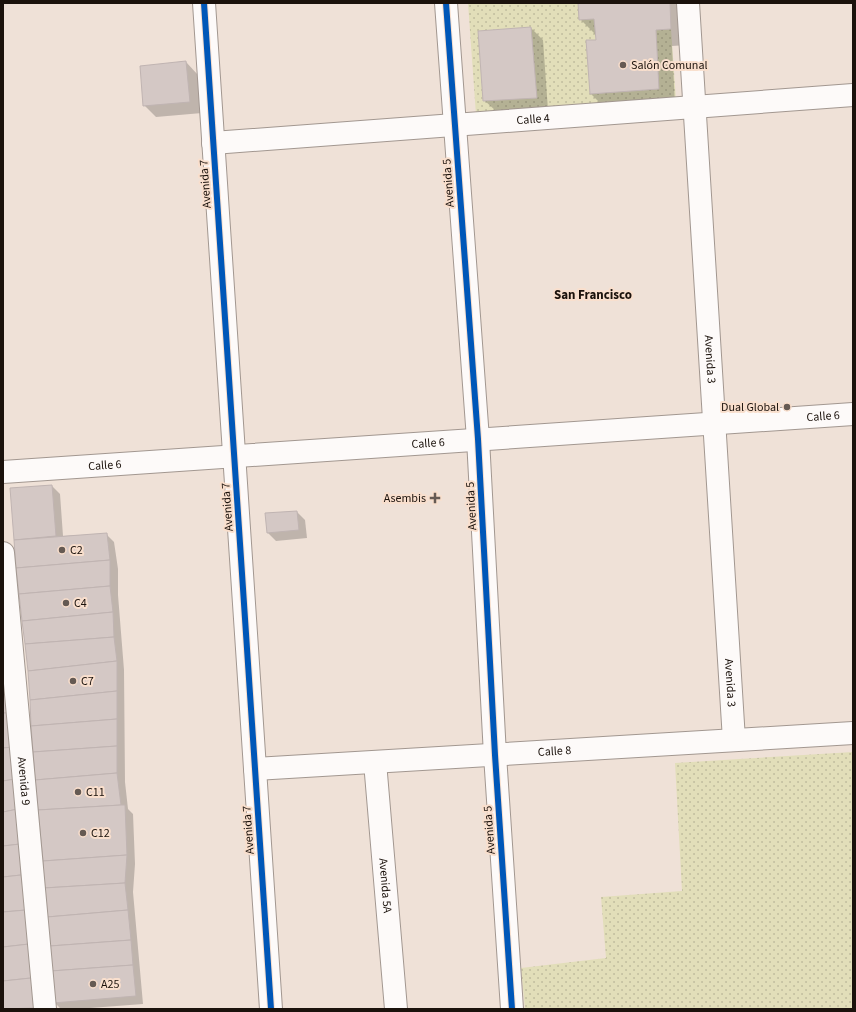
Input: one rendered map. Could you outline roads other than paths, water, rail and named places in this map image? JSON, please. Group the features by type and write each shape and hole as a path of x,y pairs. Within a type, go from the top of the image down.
{"street":[{"name":"Avenida 7","path":"204,3 271,1009"},
{"name":"Avenida 5","path":"446,3 478,439 512,1009"},
{"name":"Avenida 3","path":"688,3 734,740"},
{"name":"Calle 4","path":"213,143 853,95"},
{"name":"Calle 6","path":"3,472 853,414"},
{"name":"Avenida 9","path":"3,553 7,640 45,1009"},
{"name":"Calle 8","path":"255,769 853,733"},
{"name":"Avenida 5A","path":"375,762 396,1009"}],"place":[{"name":"Salón Comunal","path":"623,65"},
{"name":"Dual Global","path":"787,407"},
{"name":"Asembis","path":"435,498"},
{"name":"C2","path":"62,550"},
{"name":"C4","path":"66,603"},
{"name":"C7","path":"73,681"},
{"name":"C11","path":"78,792"},
{"name":"C12","path":"83,833"},
{"name":"A25","path":"93,984"}],"district":[{"name":"San Francisco","path":"593,294"}]}
